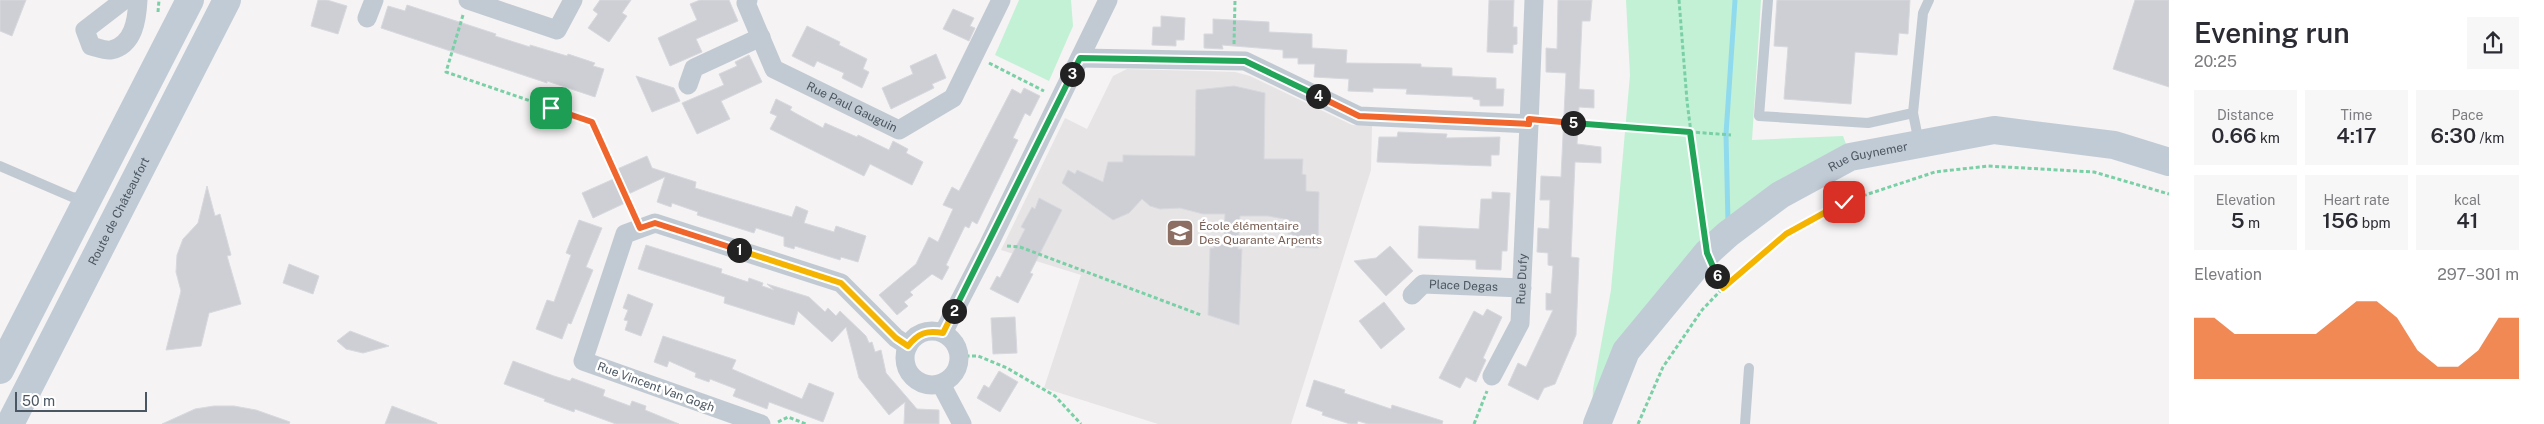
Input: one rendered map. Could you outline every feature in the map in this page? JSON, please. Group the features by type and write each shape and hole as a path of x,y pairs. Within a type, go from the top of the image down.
{"main road":[{"path":"0,370 190,0"},
{"name":"Route de Châteaufort","path":"10,424 227,0"},
{"name":"Rue Guynemer","path":"1596,424 1626,351 1707,253 1728,234 1780,195 1850,157 1994,130 2114,145 2169,162"}],"street":[{"path":"124,0 85,30 91,46 110,50 126,42 137,20 138,0"},
{"path":"367,18 374,0"},
{"path":"466,4 557,30 573,0"},
{"name":"Rue Paul Gauguin","path":"748,0 746,3 774,69 899,130 953,98 1001,0"},
{"path":"943,333 989,244 1108,0"},
{"name":"Rue Dufy","path":"1492,376 1520,323 1534,0"},
{"path":"688,85 694,68 761,37"},
{"path":"1080,58 1245,61 1359,116 1529,122"},
{"path":"640,228 655,223 841,283 896,338 908,346"},
{"name":"Rue Vincent Van Gogh","path":"640,228 625,234 583,361 761,424"},
{"name":"Place Degas","path":"1412,295 1423,284 1522,288"},
{"path":"933,331 943,333 951,338 960,356 955,373 941,384 930,385 920,382 912,376 906,361 908,346 914,338 923,333 933,331"},
{"path":"941,384 962,424"}],"lane":[{"path":"1768,0 1759,116 1868,123 1913,113"},
{"path":"1919,144 1913,113 1923,13 1929,0"},
{"path":"0,166 72,197 87,200"},
{"path":"1745,424 1749,368"}],"path":[{"path":"1233,61 1235,0"},
{"path":"1680,0 1690,132 1707,253 1723,288"},
{"path":"466,4 446,72 592,122 640,228"},
{"path":"974,56 1060,99"},
{"path":"1529,122 1731,135"},
{"path":"1638,424 1663,367 1702,310 1723,288 1786,234 1844,202 1935,172 1988,166 2094,172 2169,194"},
{"path":"989,244 1020,247 1201,315"},
{"path":"960,356 978,356 992,360 1054,396 1080,424"},
{"path":"1474,424 1492,376"},
{"path":"776,424 788,417 806,424"}],"shaded area":[{"name":"École élémentaire Des Quarante Arpents","path":"1127,69 1235,72 1250,76 1352,125 1372,126 1371,170 1291,424 1158,424 1044,388 1081,275 1001,250 1065,118 1087,129 1113,76"}],"green space":[{"path":"1019,0 1071,0 1073,26 1049,81 995,55"},
{"path":"1626,0 1761,0 1752,140 1843,136 1849,152 1737,211 1592,411 1593,389 1611,290 1630,75"}],"building":[{"path":"0,0 26,0 12,36 0,31"},
{"path":"318,0 327,0 347,6 338,34 311,26"},
{"path":"600,0 631,0 622,13 627,16 609,42 588,28 598,14 593,10"},
{"path":"700,0 729,0 738,21 696,39 702,52 670,66 658,38 697,20 690,4"},
{"path":"1489,0 1514,0 1513,27 1517,27 1517,44 1513,45 1513,53 1487,52"},
{"path":"1558,0 1592,0 1590,21 1582,21 1579,89 1594,90 1594,108 1579,107 1577,144 1601,147 1601,163 1575,162 1571,257 1579,258 1576,335 1555,384 1544,388 1538,400 1508,385 1518,363 1526,367 1553,310 1546,310 1546,293 1551,294 1553,266 1548,265 1548,253 1537,252 1538,228 1549,229 1550,200 1540,200 1541,176 1561,177 1566,73 1546,72 1546,48 1557,49"},
{"path":"1777,0 1910,0 1908,34 1899,33 1897,55 1855,52 1851,104 1784,99 1788,47 1774,46"},
{"path":"2135,0 2169,0 2169,87 2113,69"},
{"path":"407,5 530,47 530,45 567,56 568,54 595,63 593,66 604,69 595,97 381,28 388,6 405,11"},
{"path":"953,9 974,18 970,26 975,28 969,41 943,29"},
{"path":"1161,16 1185,18 1184,40 1176,40 1176,46 1152,45 1153,27 1161,27"},
{"path":"1213,19 1269,22 1269,32 1312,34 1312,48 1347,50 1346,63 1421,64 1421,67 1452,68 1452,76 1496,78 1496,89 1504,89 1503,106 1480,106 1480,100 1473,99 1473,97 1406,94 1407,89 1373,88 1373,92 1348,91 1349,79 1314,77 1315,64 1298,64 1298,58 1283,58 1283,50 1222,45 1223,49 1204,48 1204,34 1213,34"},
{"path":"807,26 840,42 839,45 867,59 863,69 869,72 862,88 842,78 844,73 817,61 814,67 792,56"},
{"path":"936,54 946,78 932,84 934,88 891,109 882,88 913,74 910,66"},
{"path":"749,55 762,82 721,101 730,119 697,134 682,103 724,85 719,74 737,66 735,62"},
{"path":"636,76 674,88 680,101 652,112"},
{"path":"1234,86 1265,93 1264,159 1303,159 1302,174 1306,175 1306,191 1319,192 1318,248 1292,247 1292,234 1288,234 1289,220 1268,216 1240,216 1238,249 1242,249 1239,325 1208,315 1210,248 1214,248 1214,240 1224,241 1225,214 1203,214 1180,208 1160,209 1150,206 1142,199 1129,213 1113,220 1062,183 1068,170 1075,174 1077,170 1103,182 1108,162 1123,162 1123,155 1195,156 1196,90"},
{"path":"1024,88 1040,96 1030,116 1025,113 1013,138 1018,140 977,224 972,221 969,228 965,226 946,265 949,267 942,280 932,274 910,292 913,295 904,302 908,306 897,315 879,295 916,264 929,237 938,242 953,209 943,205 952,187 959,191 1012,89 1021,94"},
{"path":"776,99 792,107 790,110 823,128 825,123 857,137 858,135 889,150 893,141 908,149 906,153 923,162 912,185 870,164 864,176 770,129 777,116 770,113"},
{"path":"1398,132 1447,134 1446,138 1500,137 1499,155 1491,155 1491,166 1377,162 1379,137 1397,137"},
{"path":"647,156 652,168 696,182 695,188 792,217 796,206 808,211 804,223 834,232 836,226 866,236 858,262 841,257 840,260 795,246 794,249 784,246 784,237 756,228 754,233 697,215 698,212 672,203 671,207 657,202 665,177 622,197 625,203 593,218 582,193 618,177 615,170"},
{"path":"207,186 215,216 220,214 231,255 227,256 241,304 209,313 201,346 166,350 181,291 176,272 177,255 183,239 198,223"},
{"path":"1492,192 1510,193 1507,251 1502,251 1501,270 1476,269 1476,260 1418,258 1419,226 1479,229 1481,199 1492,199"},
{"path":"1039,198 1062,210 1030,273 1033,274 1018,303 990,289 997,276 1000,278 1025,229 1021,227 1032,207 1035,209"},
{"path":"579,220 602,228 586,267 593,270 571,324 568,323 562,339 536,329 547,300 554,302 571,255 566,253"},
{"path":"646,245 722,269 721,273 748,282 749,278 763,283 762,286 774,290 767,284 809,297 825,312 828,308 836,316 840,311 866,336 869,343 872,342 875,352 881,350 886,373 917,409 939,410 939,424 904,424 905,402 889,415 859,378 846,327 832,342 798,311 794,325 724,303 725,297 638,269"},
{"path":"1390,246 1413,271 1386,296 1354,261 1376,258"},
{"path":"289,264 319,276 313,294 283,283"},
{"path":"628,294 653,304 641,336 625,330 628,321 624,320 628,310 623,308"},
{"path":"1384,302 1405,329 1381,349 1359,321"},
{"path":"1487,309 1502,317 1483,358 1486,360 1476,382 1466,377 1460,388 1439,378 1474,311 1483,316"},
{"path":"1015,317 1017,353 993,354 991,318"},
{"path":"350,331 389,346 363,353 346,349 337,341"},
{"path":"663,336 736,360 732,369 802,399 809,383 834,393 823,422 769,402 767,409 733,396 736,389 710,379 709,382 695,377 696,373 669,361 667,367 654,362"},
{"path":"513,361 554,376 570,381 572,378 605,390 603,396 630,406 632,401 646,406 645,410 679,424 616,424 575,409 574,412 544,401 545,399 504,384"},
{"path":"999,371 1018,382 1000,412 977,398 984,385 989,388"},
{"path":"1314,380 1345,390 1344,393 1391,409 1392,405 1443,421 1442,424 1368,424 1358,421 1357,424 1350,424 1322,415 1323,412 1306,406"},
{"path":"214,406 234,406 256,410 290,422 289,424 162,424 195,409"},
{"path":"392,406 437,423 437,424 385,424"}],"waterway":[{"path":"1728,223 1726,134 1735,0"}],"place":[{"name":"École élémentaire Des Quarante Arpents","path":"1180,233"}],"route":[{"path":"551,108 592,122 640,228 655,223 841,283 896,338 908,346 914,338 923,333 933,331 943,333 1080,58 1245,61 1359,116 1529,124 1529,119 1690,132 1707,253 1723,288 1786,234 1844,202"}]}
